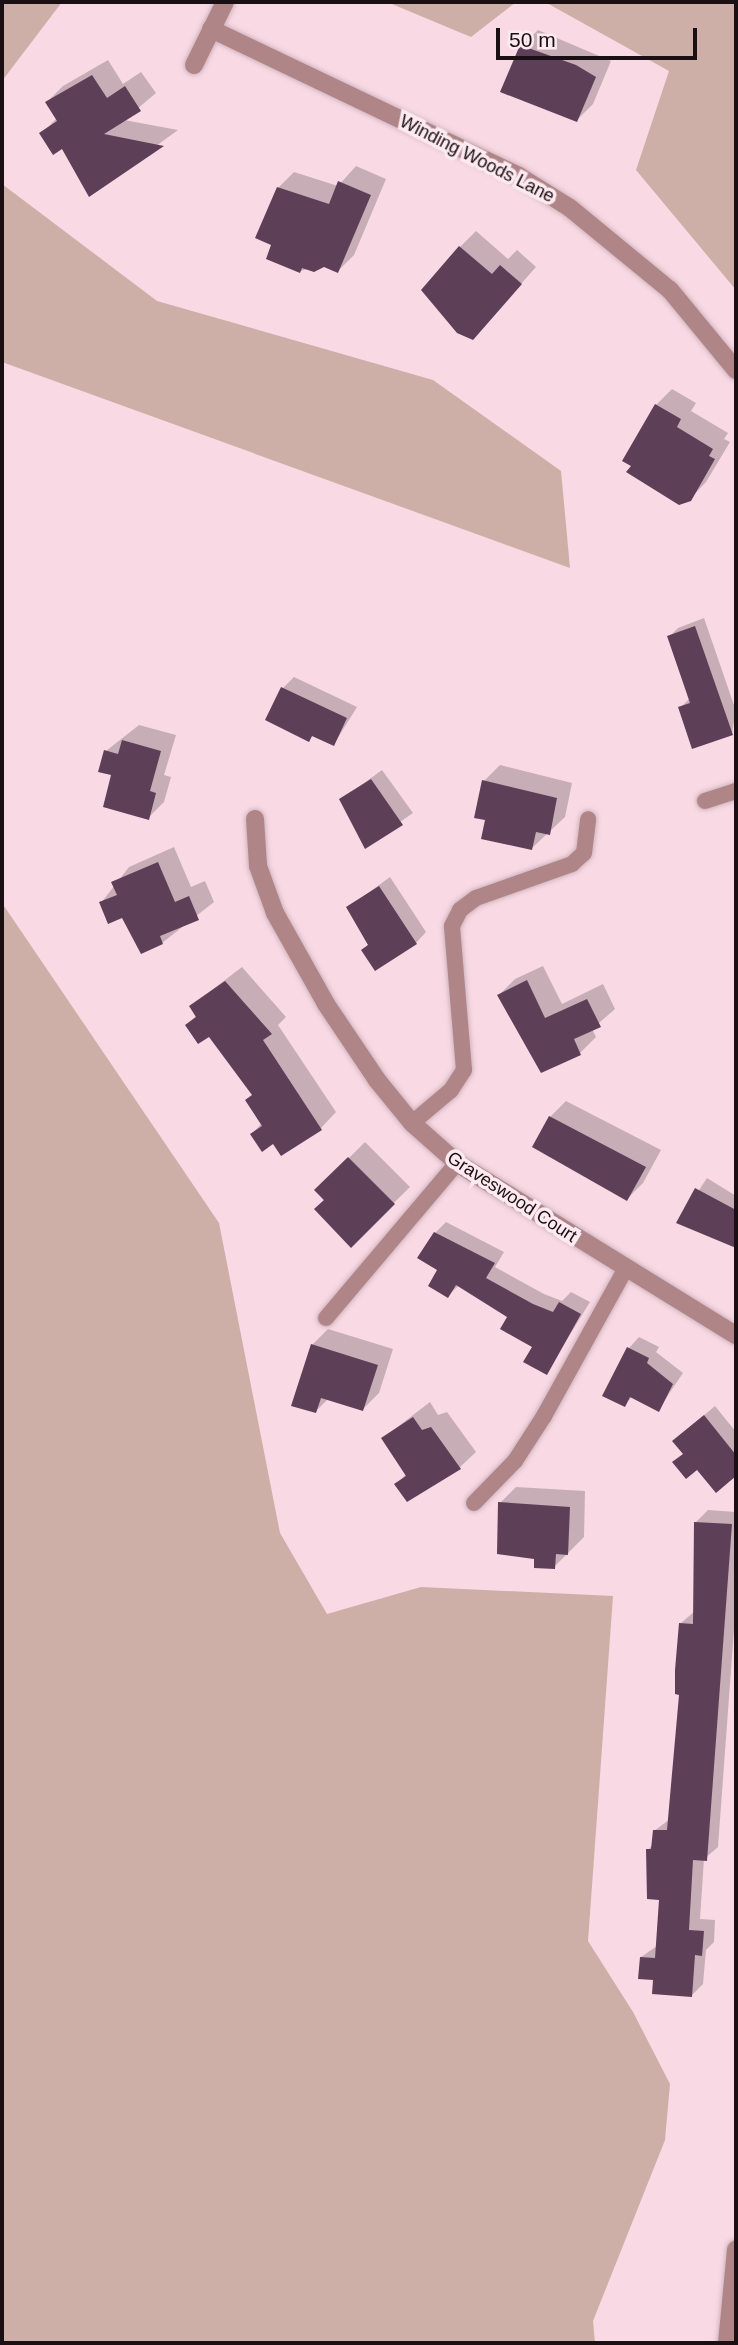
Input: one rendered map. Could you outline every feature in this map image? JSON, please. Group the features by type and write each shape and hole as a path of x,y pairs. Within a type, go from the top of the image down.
{"street":[{"path":"194,65 225,2"},
{"name":"Winding Woods Lane","path":"212,29 519,177 570,208 670,290 736,370"},
{"name":"Graveswood Court","path":"256,819 258,866 275,913 326,1004 377,1080 412,1123 457,1163 625,1270 736,1335"},
{"path":"727,2343 736,2249"}],"lane":[{"path":"705,801 736,791"},
{"path":"412,1123 451,1090 464,1070 452,926 460,910 477,898 572,864 584,853 588,819"},
{"path":"326,1318 457,1163"},
{"path":"474,1503 515,1461 544,1416 625,1270"}],"shaded area":[{"path":"2,2 62,2 2,81"},
{"path":"387,2 516,2 471,37"},
{"path":"545,2 736,2 736,290 636,170 669,71"},
{"path":"2,184 157,301 433,380 561,471 570,568 2,362"},
{"path":"2,903 219,1223 280,1533 327,1614 421,1587 613,1596 588,1941 633,2012 670,2084 665,2140 593,2321 595,2343 2,2343"}],"building":[{"path":"520,45 576,65 596,77 577,122 500,92"},
{"path":"92,75 107,98 125,86 141,111 104,134 164,146 89,197 62,149 53,155 39,133 57,121 45,102"},
{"path":"338,181 371,195 338,273 324,267 314,272 302,268 300,273 266,259 271,245 255,238 277,187 329,204"},
{"path":"459,246 492,274 500,265 522,284 473,340 457,333 421,290"},
{"path":"655,404 681,419 677,427 713,449 709,456 715,459 691,501 679,505 626,472 631,466 622,461"},
{"path":"695,626 733,735 692,749 678,707 690,703 667,636"},
{"path":"281,687 347,718 334,746 312,736 309,742 265,720"},
{"path":"122,740 161,751 150,791 156,793 149,820 103,807 111,775 98,772 104,750 118,754"},
{"path":"371,779 403,825 365,849 339,799"},
{"path":"482,780 557,798 550,835 536,832 532,850 481,839 485,820 474,818"},
{"path":"158,862 175,902 189,896 199,920 160,936 163,944 141,954 122,918 108,924 99,902 117,895 111,882"},
{"path":"379,886 417,944 375,971 361,950 368,945 346,907"},
{"path":"527,980 545,1018 587,999 601,1027 574,1039 581,1055 541,1073 497,995"},
{"path":"225,981 272,1034 263,1040 322,1130 281,1156 273,1144 262,1152 250,1134 262,1126 245,1100 252,1095 209,1037 198,1044 185,1025 196,1017 189,1006"},
{"path":"549,1116 646,1167 627,1201 532,1147"},
{"path":"348,1157 395,1204 351,1248 314,1209 324,1200 314,1190"},
{"path":"695,1188 736,1210 736,1248 676,1223"},
{"path":"434,1232 495,1263 486,1278 553,1312 559,1302 581,1314 547,1375 523,1362 532,1347 500,1329 507,1317 456,1285 448,1298 428,1286 437,1270 417,1258"},
{"path":"311,1344 378,1365 363,1411 321,1398 316,1413 291,1406"},
{"path":"627,1347 649,1358 647,1363 673,1384 659,1412 630,1397 625,1407 602,1396"},
{"path":"704,1415 736,1455 736,1476 716,1493 697,1470 686,1479 672,1462 683,1454 672,1441"},
{"path":"413,1417 422,1430 431,1427 461,1469 407,1502 394,1484 406,1476 381,1438"},
{"path":"498,1502 570,1507 568,1555 556,1554 555,1569 534,1568 534,1559 497,1554"},
{"path":"694,1522 732,1524 707,1861 693,1860 689,1930 704,1931 702,1956 695,1955 692,1997 652,1994 653,1980 638,1979 640,1957 655,1958 659,1900 647,1899 646,1849 651,1849 653,1830 667,1830 679,1695 675,1694 675,1670 679,1623 693,1624"}]}
